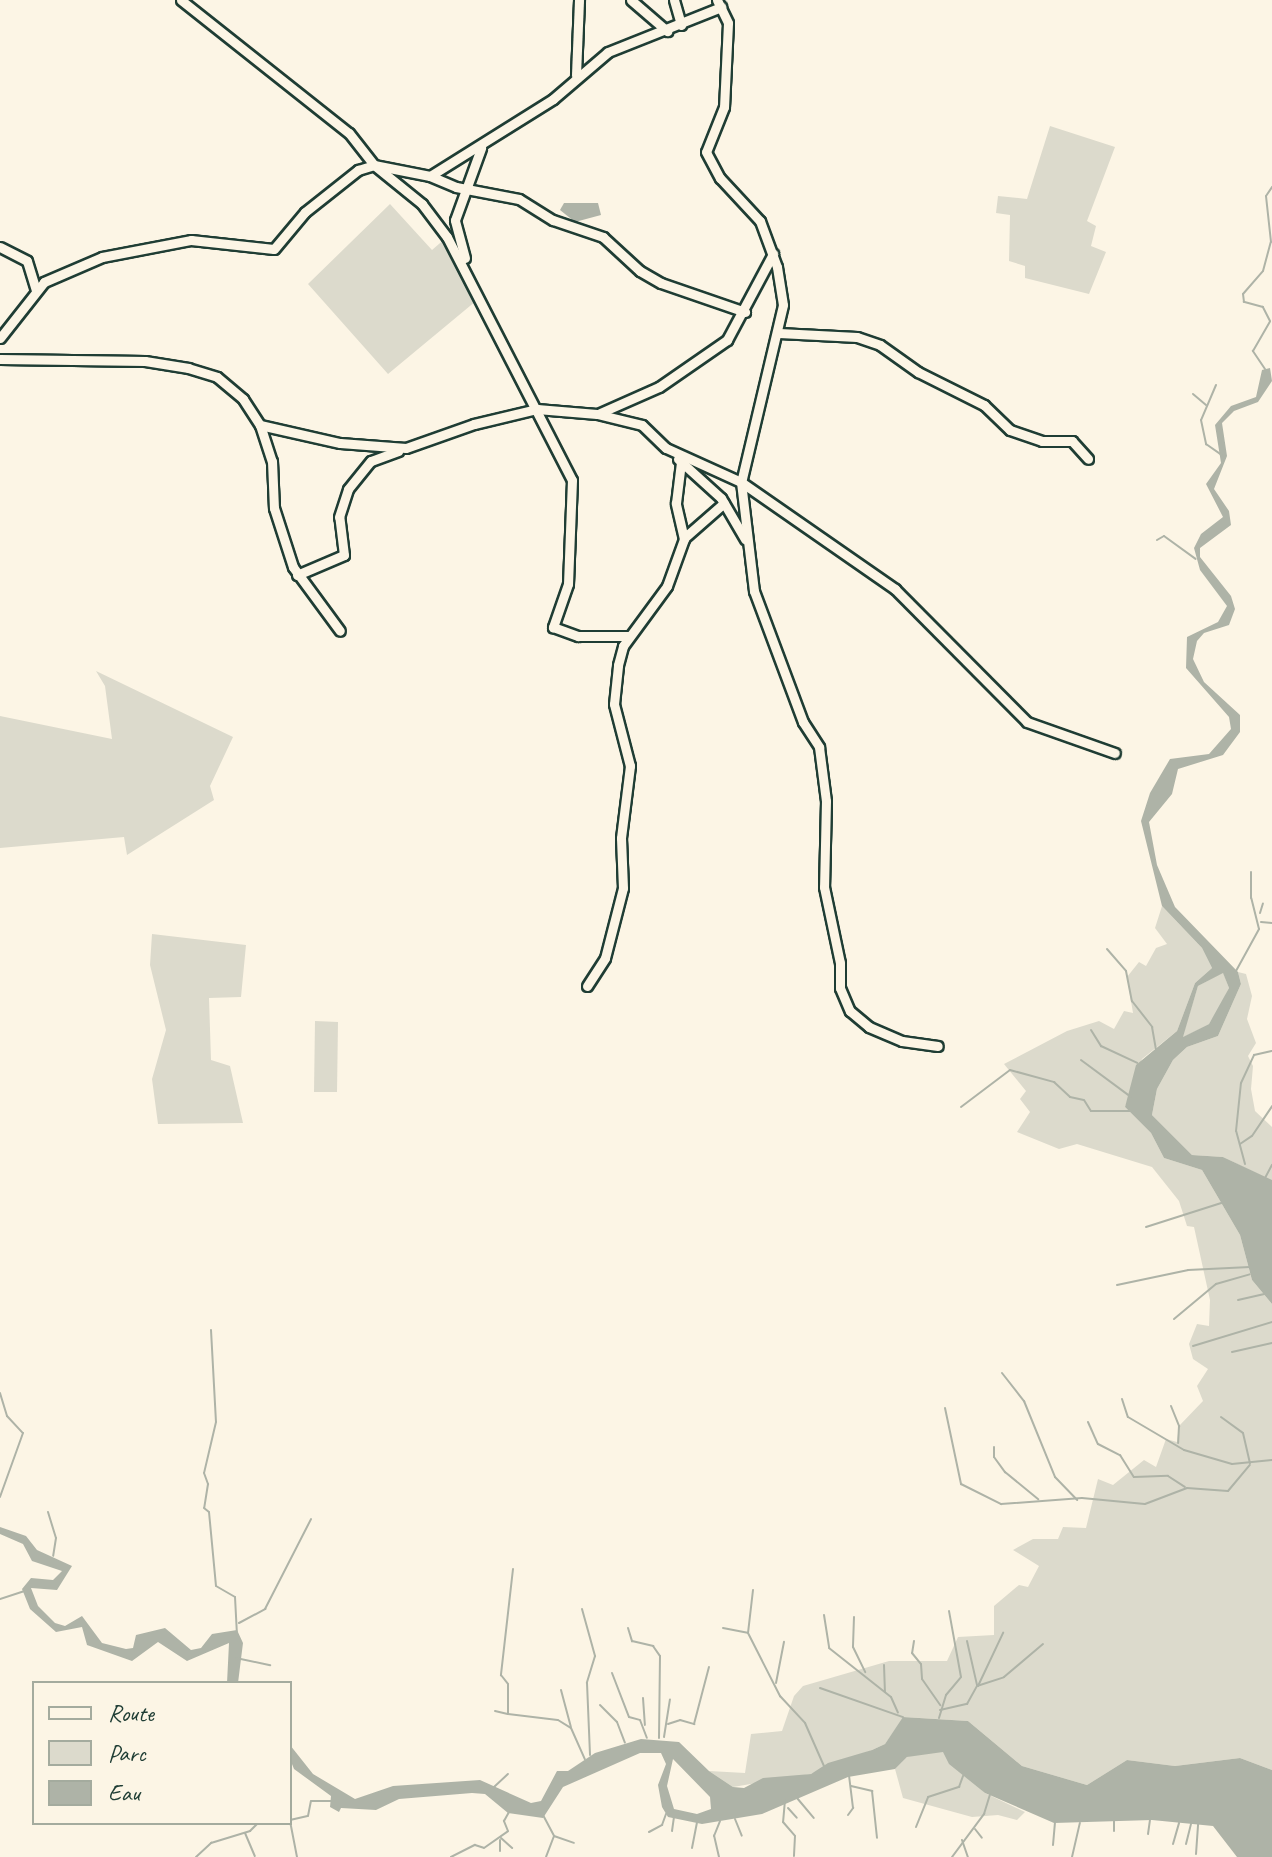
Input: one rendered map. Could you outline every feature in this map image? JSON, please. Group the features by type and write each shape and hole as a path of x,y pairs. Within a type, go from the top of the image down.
{"street":[{"path":"181,0 334,120 374,165 422,204 470,273 575,491 568,584 553,627 578,636 629,636"},
{"path":"576,75 579,0"},
{"path":"631,0 667,31"},
{"path":"674,0 681,25"},
{"path":"430,176 481,148 553,99 576,75 608,52 681,25 719,3 728,23 724,107 706,152 720,178 760,221 773,254 783,305 779,333 741,482 754,591 803,722 819,747 826,801 824,887 840,963 840,988 850,1011 869,1027 902,1041 938,1046"},
{"path":"470,273 455,220 481,148"},
{"path":"0,338 36,290 102,257 167,243 215,240 274,249 305,212 357,170 374,165 519,199 553,220 603,237 640,271 661,283 745,312"},
{"path":"0,247 27,261 36,290"},
{"path":"597,414 626,405 692,365 734,333 773,254"},
{"path":"779,333 857,337 880,345 918,372 973,398 1010,430 1042,441 1072,441 1088,459"},
{"path":"0,359 145,361 211,374 238,393 260,425 272,461 274,508 297,575 340,631"},
{"path":"297,575 344,555 339,517 348,489 371,461 484,420 537,409 597,414 642,425 724,503 748,545"},
{"path":"260,425 340,443 406,448"},
{"path":"666,448 741,482 895,589 1027,722 1115,753"},
{"path":"681,462 676,503 684,538"},
{"path":"587,986 605,958 623,888 621,838 630,766 614,704 618,665 629,636 667,586 684,538 724,503"}],"green space":[{"path":"1050,126 1115,147 1087,221 1096,226 1091,246 1106,252 1089,294 1025,278 1025,266 1009,261 1010,215 996,213 998,196 1027,199"},
{"path":"390,204 432,250 447,237 482,296 388,374 308,284"},
{"path":"96,671 233,737 210,786 214,800 127,855 124,837 0,848 0,716 112,739 105,686"},
{"path":"1162,906 1202,948 1212,968 1195,983 1177,1031 1142,1059 1125,1107 1151,1133 1164,1158 1202,1170 1240,1235 1252,1280 1272,1304 1272,1770 1240,1758 1175,1766 1127,1760 1087,1785 1022,1766 968,1721 904,1717 885,1744 872,1750 811,1774 733,1787 709,1771 745,1773 751,1734 782,1731 794,1696 803,1686 889,1661 947,1661 958,1637 994,1635 994,1606 1019,1585 1028,1587 1039,1566 1013,1550 1033,1539 1058,1539 1063,1527 1086,1528 1098,1479 1113,1485 1144,1460 1156,1467 1166,1439 1177,1442 1179,1426 1203,1401 1197,1386 1208,1369 1193,1359 1189,1344 1197,1324 1209,1326 1210,1300 1194,1227 1187,1226 1179,1201 1152,1167 1077,1144 1059,1149 1017,1132 1030,1112 1020,1099 1026,1091 1004,1064 1067,1031 1099,1021 1114,1029 1124,1011 1133,1013 1127,977 1139,962 1146,966 1156,948 1167,944 1155,928"},
{"path":"152,934 246,945 241,997 209,998 211,1060 230,1066 243,1123 158,1124 152,1079 166,1030 150,965"},
{"path":"1223,972 1229,988 1220,1007 1209,1024 1182,1038 1198,986"},
{"path":"1238,972 1246,974 1252,996 1247,1019 1256,1043 1248,1056 1253,1066 1251,1089 1255,1111 1272,1127 1272,1181 1223,1157 1192,1155 1152,1115 1157,1089 1173,1060 1187,1047 1218,1036 1241,984"},
{"path":"315,1021 338,1022 337,1092 314,1092"},
{"path":"927,1750 944,1752 985,1793 1025,1812 1017,1820 998,1815 972,1817 903,1798 895,1769 907,1757"}],"water":[{"path":"564,203 598,203 601,215 575,222 560,210"},
{"path":"1270,368 1272,381 1258,402 1234,411 1222,423 1227,456 1214,489 1229,511 1231,525 1200,548 1200,557 1231,596 1235,609 1229,625 1204,633 1197,641 1193,659 1204,682 1240,715 1240,732 1223,755 1178,769 1172,794 1149,822 1157,865 1175,907 1238,972 1241,984 1218,1036 1187,1047 1173,1060 1157,1089 1152,1115 1192,1155 1223,1157 1272,1180 1272,1304 1252,1280 1240,1235 1202,1170 1164,1158 1151,1133 1125,1107 1136,1065 1177,1031 1195,983 1212,968 1202,948 1162,906 1141,821 1150,793 1170,759 1209,754 1231,729 1229,717 1186,668 1187,637 1218,622 1227,606 1200,570 1194,548 1201,534 1223,517 1206,484 1221,463 1215,425 1231,406 1256,397 1262,370","holes":["1223,973 1229,988 1209,1024 1183,1037 1198,986"]},
{"path":"0,1527 26,1536 37,1550 72,1566 57,1590 31,1588 38,1606 55,1623 65,1626 82,1616 102,1643 126,1649 133,1648 136,1635 165,1628 191,1650 201,1648 212,1634 237,1630 243,1643 238,1681 227,1681 229,1643 187,1661 158,1642 132,1661 87,1645 82,1627 56,1632 30,1609 22,1589 31,1578 53,1580 62,1571 32,1561 23,1544 0,1534"},
{"path":"903,1717 968,1721 1022,1766 1087,1785 1127,1760 1175,1766 1240,1758 1272,1770 1272,1857 1237,1857 1213,1826 1152,1820 1054,1823 985,1793 949,1764 943,1752 907,1757 895,1769 848,1777 762,1814 702,1824 668,1817 662,1807 658,1785 666,1764 661,1753 640,1753 563,1787 543,1818 508,1813 485,1794 472,1793 399,1799 376,1810 341,1808 339,1812 330,1807 331,1796 294,1769 292,1764 292,1748 313,1774 355,1799 393,1786 480,1780 531,1803 541,1801 557,1771 568,1771 595,1753 641,1739 679,1742 709,1771 733,1787 744,1788 763,1778 811,1774 828,1763 885,1744","holes":["673,1759 710,1797 711,1809 697,1814 674,1809 667,1786"]}],"waterway":[{"path":"1265,369 1253,351 1270,321 1263,307 1244,302 1243,294 1263,271 1271,242 1266,196 1272,187"},
{"path":"1216,385 1201,420 1206,444 1222,455"},
{"path":"1193,394 1206,405"},
{"path":"1157,540 1164,536 1196,559"},
{"path":"1236,971 1259,929 1251,898 1251,872"},
{"path":"1260,913 1263,903"},
{"path":"1261,922 1272,923"},
{"path":"1107,949 1126,971 1132,1001 1152,1027 1156,1050"},
{"path":"1091,1030 1101,1046 1137,1063"},
{"path":"1245,1164 1236,1131 1241,1083 1254,1055 1272,1051"},
{"path":"1081,1060 1131,1097"},
{"path":"961,1107 1010,1070 1054,1082 1070,1097 1084,1100 1091,1111 1130,1111"},
{"path":"1240,1144 1252,1136 1272,1106"},
{"path":"1265,1178 1272,1165"},
{"path":"1146,1227 1221,1203"},
{"path":"1117,1285 1188,1270 1250,1267"},
{"path":"1174,1319 1216,1284 1250,1274"},
{"path":"1238,1300 1264,1294"},
{"path":"1193,1346 1272,1322"},
{"path":"211,1330 216,1422 204,1473 208,1484 204,1508 209,1512 216,1586 235,1597 237,1632"},
{"path":"1232,1352 1272,1343"},
{"path":"1002,1373 1024,1401 1055,1477 1077,1500"},
{"path":"0,1393 7,1416 23,1433 0,1497"},
{"path":"1122,1399 1128,1417 1184,1450 1232,1464 1272,1460"},
{"path":"1171,1406 1179,1426 1178,1443"},
{"path":"945,1408 961,1484 1001,1504 1082,1498 1145,1504 1187,1488 1228,1491 1250,1465"},
{"path":"1221,1417 1243,1433 1250,1463"},
{"path":"1088,1422 1098,1444 1120,1455 1134,1477 1168,1476 1185,1487"},
{"path":"994,1447 994,1457 1005,1472 1038,1499"},
{"path":"48,1512 56,1538 53,1556"},
{"path":"239,1623 265,1609 311,1519"},
{"path":"513,1569 501,1675 508,1684 508,1714 558,1720 571,1728 585,1759"},
{"path":"753,1590 748,1633 780,1696 805,1723 824,1766"},
{"path":"0,1599 24,1591"},
{"path":"582,1609 595,1656 587,1683 590,1755"},
{"path":"939,1718 946,1695 961,1677 949,1611"},
{"path":"824,1615 829,1648 891,1697 898,1713"},
{"path":"854,1617 853,1647 865,1672"},
{"path":"628,1628 632,1641 653,1646 660,1656 659,1738"},
{"path":"723,1628 748,1633"},
{"path":"978,1686 1003,1633"},
{"path":"914,1641 912,1653 921,1664 922,1679 940,1705"},
{"path":"967,1641 977,1685"},
{"path":"776,1683 784,1642"},
{"path":"940,1710 967,1704 977,1686 1004,1677 1043,1644"},
{"path":"236,1658 270,1665"},
{"path":"884,1665 885,1692"},
{"path":"668,1724 680,1720 694,1724 709,1667"},
{"path":"612,1673 629,1717 640,1720 647,1738"},
{"path":"820,1688 903,1717"},
{"path":"561,1690 571,1727"},
{"path":"643,1698 645,1725"},
{"path":"664,1737 670,1699"},
{"path":"600,1705 617,1722 625,1743"},
{"path":"495,1711 508,1714"},
{"path":"494,1787 508,1774"},
{"path":"848,1815 853,1808 849,1775"},
{"path":"916,1827 928,1797 959,1787 963,1776"},
{"path":"851,1786 872,1791 877,1838"},
{"path":"952,1857 984,1814 990,1794"},
{"path":"797,1798 814,1818"},
{"path":"785,1800 783,1822 795,1836 794,1856"},
{"path":"292,1820 308,1816 311,1801 331,1801"},
{"path":"788,1808 797,1818"},
{"path":"451,1857 475,1845 484,1848 508,1831 504,1821 509,1812"},
{"path":"649,1832 662,1825 666,1814"},
{"path":"543,1815 554,1836 546,1857"},
{"path":"672,1831 674,1817"},
{"path":"735,1819 742,1836"},
{"path":"1148,1834 1150,1820"},
{"path":"719,1857 714,1836 720,1821"},
{"path":"1114,1821 1114,1831"},
{"path":"692,1848 697,1822"},
{"path":"1053,1845 1055,1823"},
{"path":"1072,1857 1080,1823"},
{"path":"1173,1844 1179,1823"},
{"path":"1186,1844 1191,1824"},
{"path":"1196,1854 1198,1824"},
{"path":"196,1857 211,1843 250,1831 256,1825"},
{"path":"291,1825 297,1857"},
{"path":"975,1829 982,1838"},
{"path":"245,1833 255,1856"},
{"path":"554,1836 574,1843"},
{"path":"501,1838 512,1848"},
{"path":"500,1840 500,1851"},
{"path":"962,1840 968,1857"}]}
